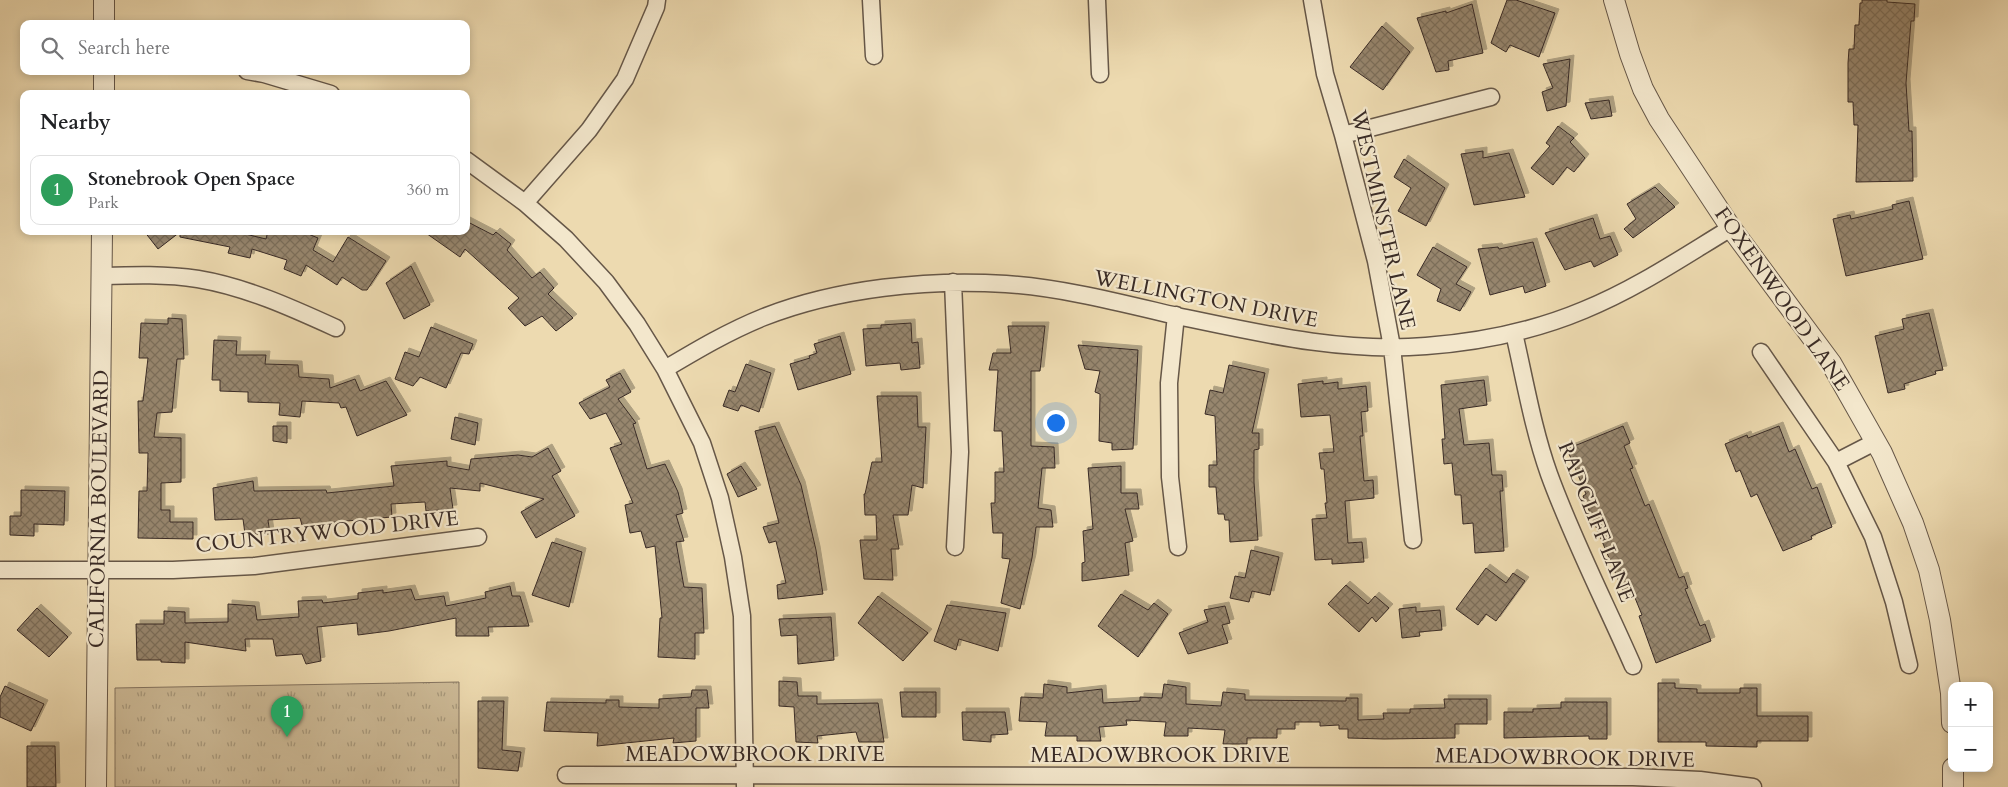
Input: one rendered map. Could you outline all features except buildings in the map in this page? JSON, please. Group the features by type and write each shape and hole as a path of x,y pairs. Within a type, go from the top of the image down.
{"street":[{"path":"104,0 104,20"},
{"path":"525,202 589,130 625,79 657,0"},
{"path":"871,0 874,56"},
{"path":"1097,0 1100,74"},
{"name":"WESTMINSTER LANE","path":"1312,0 1325,74 1376,261 1392,347 1413,540"},
{"name":"FOXENWOOD LANE","path":"1614,0 1630,54 1643,89 1659,119 1730,228 1831,363 1875,442 1913,522 1929,570 1940,620 1949,682"},
{"path":"104,75 104,90"},
{"path":"267,75 318,90"},
{"path":"1343,135 1491,98"},
{"path":"470,163 525,202 566,239 606,282 637,324 665,369 702,443 720,498 733,557 742,616 744,781"},
{"name":"WELLINGTON DRIVE","path":"665,369 710,342 757,320 802,305 885,286 953,282 1009,284 1067,292 1305,342 1392,347 1425,346 1514,334 1584,310 1657,274 1730,228"},
{"name":"CALIFORNIA BOULEVARD","path":"96,787 102,235"},
{"path":"102,276 156,275 198,279 236,289 289,307 336,328"},
{"path":"953,282 960,452 954,547"},
{"path":"1176,315 1169,392 1170,477 1178,547"},
{"name":"RADCLIFF LANE","path":"1514,334 1534,424 1549,473 1566,517 1633,666"},
{"path":"1761,352 1836,462 1873,536 1894,602 1909,665"},
{"path":"1836,462 1875,442"},
{"name":"COUNTRYWOOD DRIVE","path":"0,570 173,570 254,566 478,537"},
{"path":"1953,772 1954,787"},
{"name":"MEADOWBROOK DRIVE","path":"566,775 744,781 1633,782 1700,780 1753,787"}],"green space":[{"path":"459,682 459,787 115,787 115,688"}],"place":[{"name":"Stonebrook Open Space","path":"287,737"}]}
